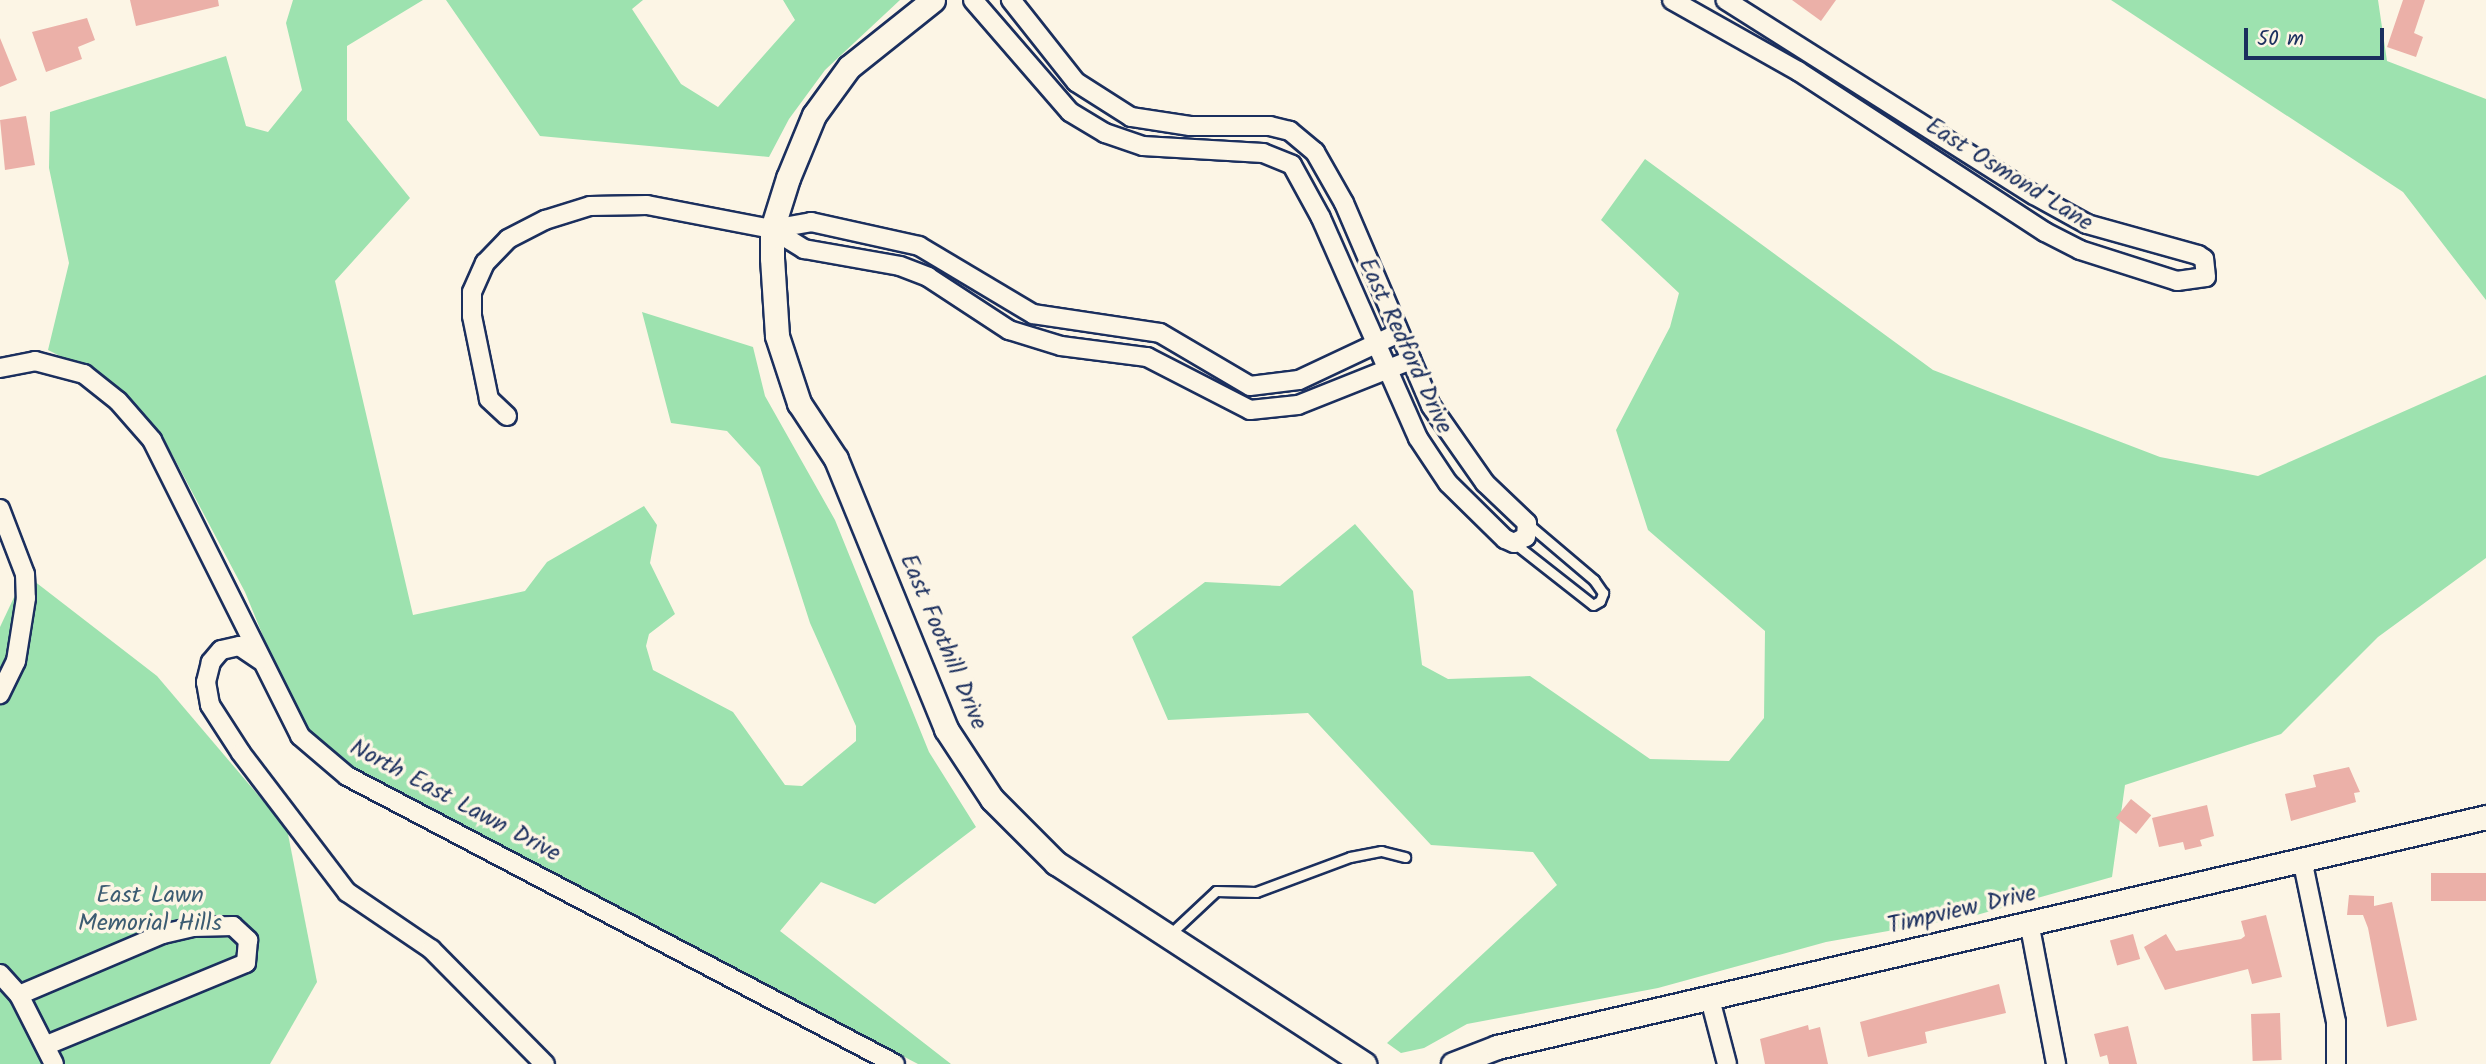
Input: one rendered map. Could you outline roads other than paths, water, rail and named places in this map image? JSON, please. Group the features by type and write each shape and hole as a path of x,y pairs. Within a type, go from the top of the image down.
{"street":[{"path":"772,229 799,146 828,93 849,67 933,0"},
{"name":"East Redford Drive","path":"973,0 1070,112 1104,133 1143,146 1263,153 1292,165 1321,218 1418,438 1448,483 1514,543"},
{"name":"East Redford Drive","path":"1011,0 1076,82 1131,117 1190,127 1270,126 1303,139 1343,203 1411,360 1450,439 1485,483 1527,523"},
{"name":"East Osmond Lane","path":"1672,0 1798,71 2056,238 2080,250 2177,281 2206,277 2204,259 2198,255 2087,224 2034,195 1725,0"},
{"path":"507,416 489,399 472,316 472,292 485,263 508,239 545,220 590,206 647,205 772,229 811,222 919,246 1033,314 1160,333 1250,386 1299,380 1399,333"},
{"path":"772,229 804,249 915,271 1009,330 1061,346 1147,357 1250,410 1298,405 1411,360"},
{"name":"East Foothill Drive","path":"772,229 777,336 799,403 836,459 856,502 946,729 992,799 1056,863 1353,1062"},
{"name":"North East Lawn Drive","path":"0,368 35,361 84,374 118,401 152,440 210,550 260,660 300,736 347,776 895,1064"},
{"path":"0,509 25,574 26,598 16,661 0,694"},
{"path":"1514,543 1525,537 1527,523"},
{"path":"260,660 239,646 222,650 211,662 206,682 210,705 242,752 347,892 431,949 541,1063"},
{"name":"Timpview Drive","path":"1453,1064 1497,1047 2486,817"},
{"path":"2302,859 2336,1022 2336,1064"},
{"path":"2029,922 2056,1064"},
{"path":"19,995 163,934 193,927 233,926 248,940 246,963 47,1045"},
{"path":"0,974 19,995 47,1045 54,1064"},
{"path":"1710,999 1727,1064"}],"lane":[{"path":"1514,543 1593,605 1600,601 1603,593 1594,580 1527,523"},
{"path":"1167,936 1216,891 1256,892 1350,857 1381,851 1405,857"}],"park label":[{"name":"East Lawn Memorial Hills","path":"150,910"}]}
